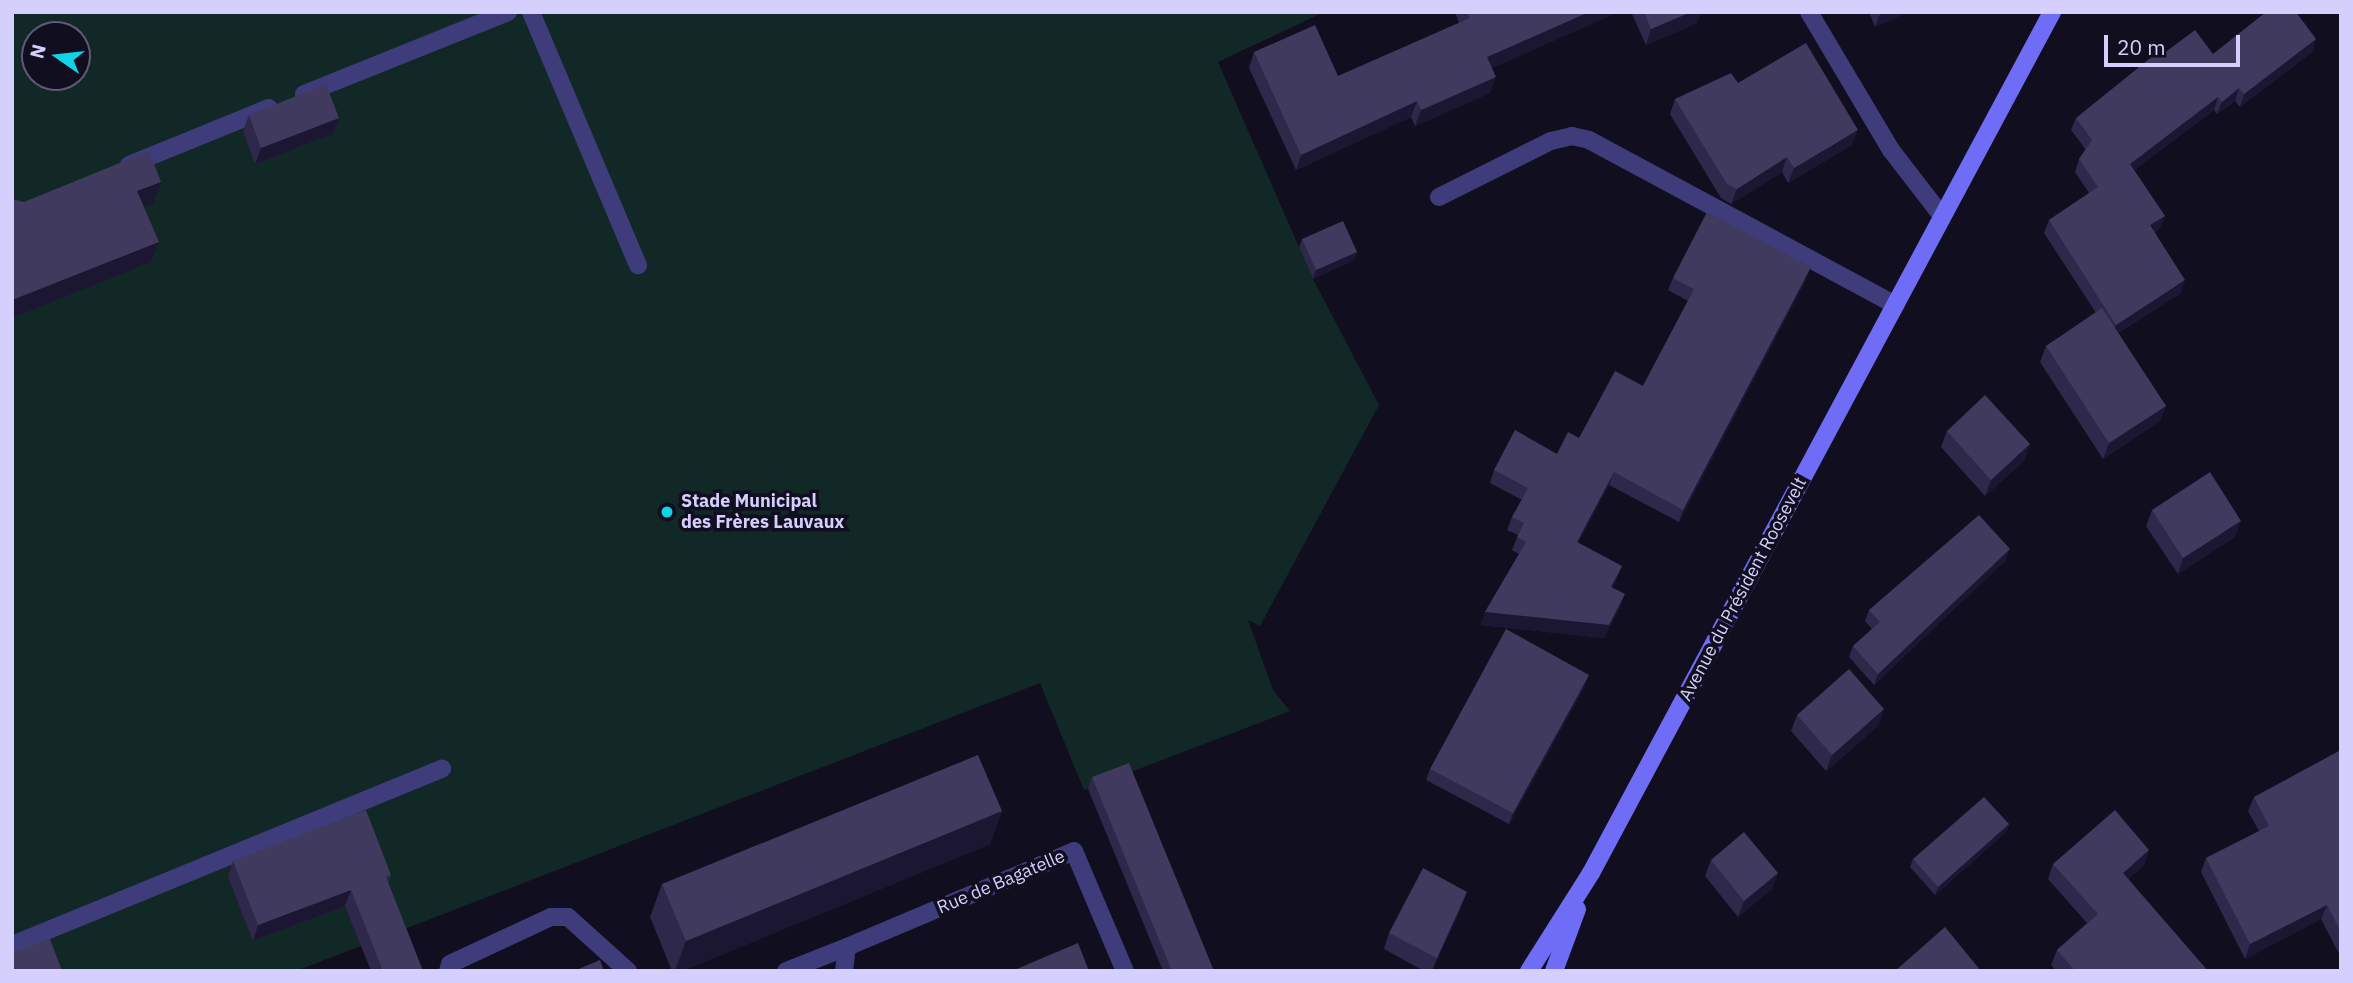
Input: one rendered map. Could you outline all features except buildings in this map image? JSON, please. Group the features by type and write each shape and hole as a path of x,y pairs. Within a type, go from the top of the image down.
{"main road":[{"name":"Avenue du Président Roosevelt","path":"1530,971 1591,873 2052,12"},
{"name":"Avenue du Président Roosevelt","path":"1553,971 1591,873"}],"street":[{"path":"114,171 508,12"},
{"path":"531,12 638,265"},
{"path":"1809,12 1891,150 1942,216"},
{"path":"1439,197 1551,141 1572,136 1589,140 1895,305"},
{"path":"12,945 442,769"},
{"name":"Rue de Bagatelle","path":"786,971 1074,851 1125,971"},
{"path":"448,971 450,964 551,917 568,917 628,971"},
{"path":"844,971 847,947"}],"green space":[{"name":"Stade Municipal des Frères Lauvaux","path":"12,12 1324,12 1218,62 1313,279 1379,405 1260,626 1248,620 1273,690 1290,711 1084,790 1040,683 296,971 12,971"}],"place":[{"name":"Stade Municipal des Frères Lauvaux","path":"667,512"}]}
